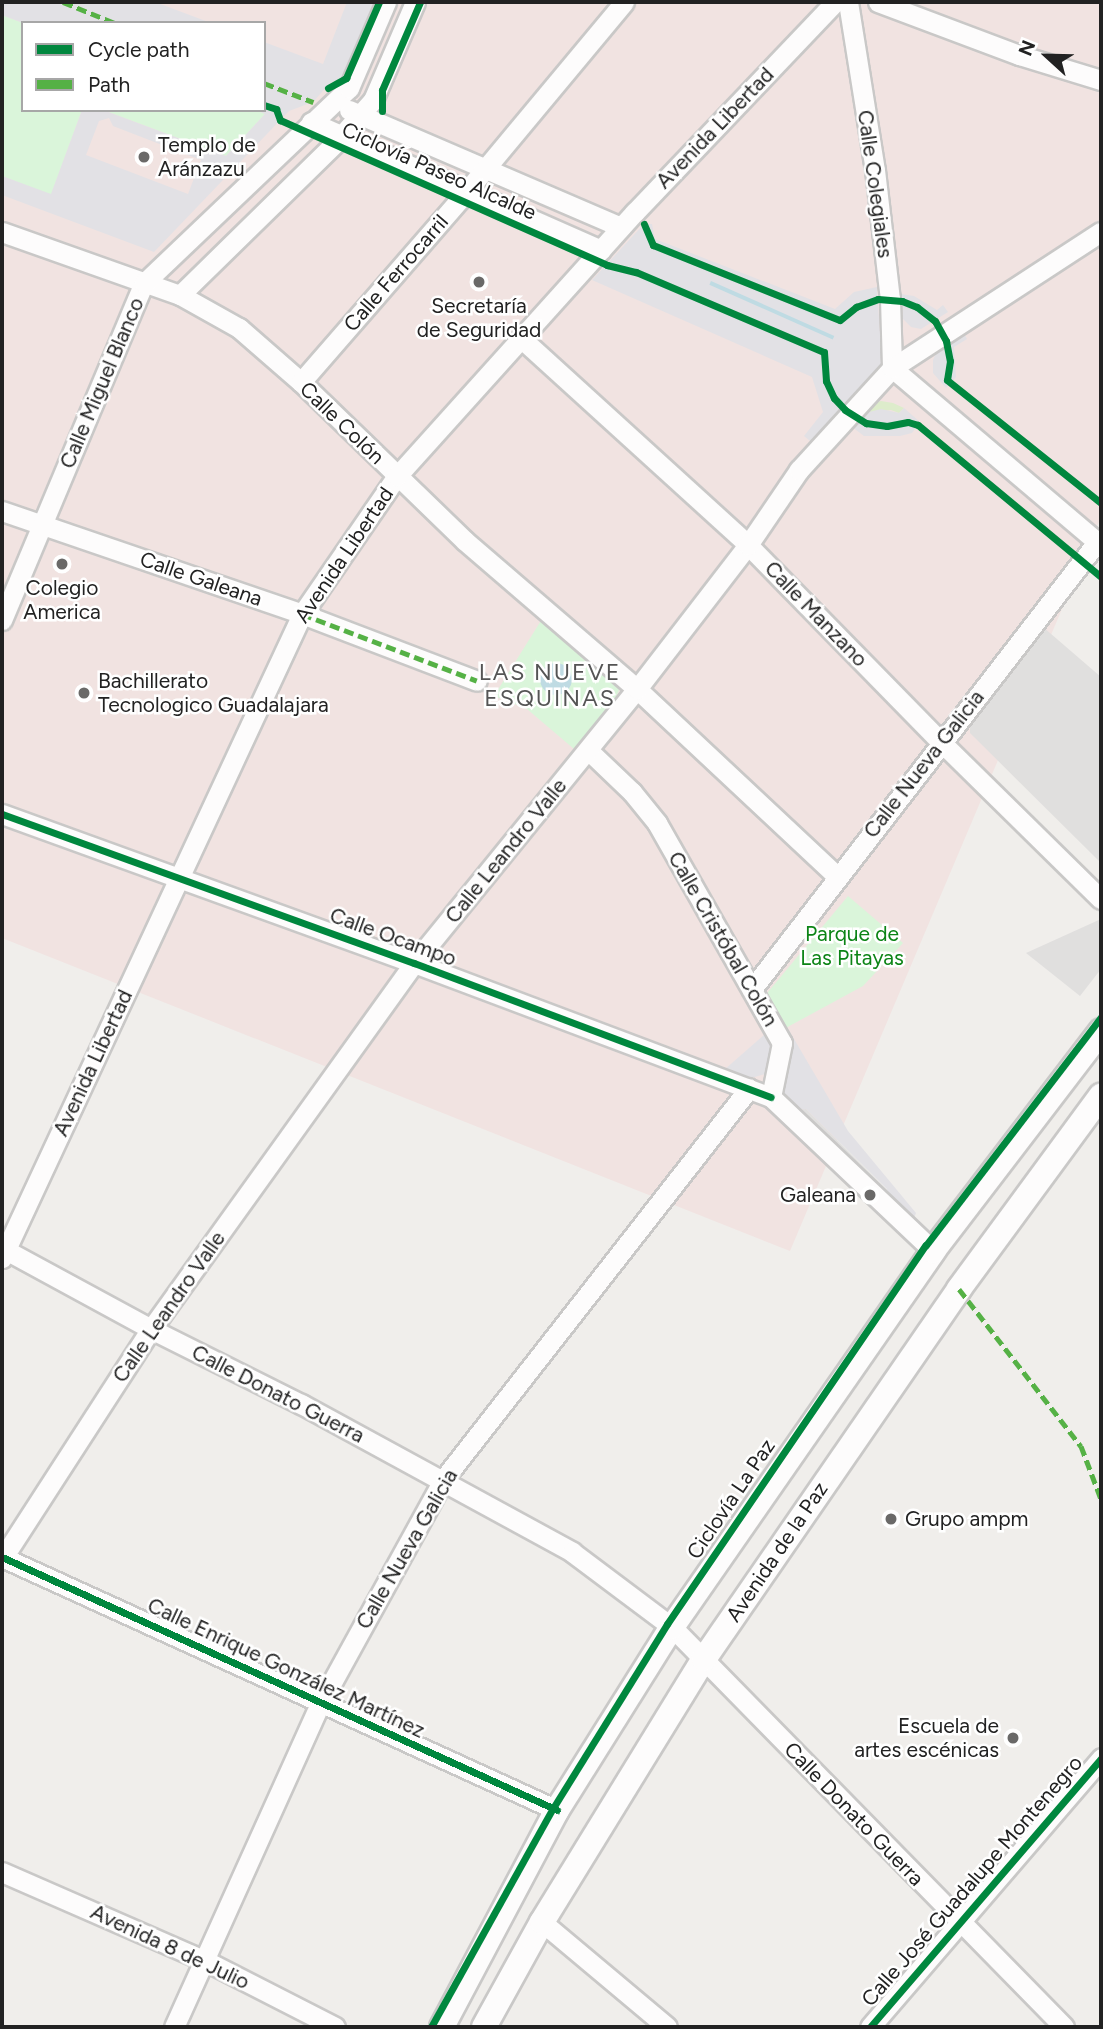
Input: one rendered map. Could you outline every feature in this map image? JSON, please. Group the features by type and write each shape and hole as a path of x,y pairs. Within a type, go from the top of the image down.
{"street":[{"name":"Calle Miguel Blanco","path":"2,620 144,283 349,88 386,2"},
{"name":"Calle Miguel Blanco","path":"180,295 361,115 373,100 415,2"},
{"name":"Calle Ferrocarril","path":"301,382 486,169 624,2"},
{"name":"Avenida Libertad","path":"3,1252 302,614 397,476 621,227 835,2"},
{"name":"Calle Colegiales","path":"848,2 876,183 890,299 892,368"},
{"path":"878,2 1019,55 1101,80"},
{"path":"333,103 621,227"},
{"path":"311,122 601,250"},
{"name":"Calle Colón","path":"2,232 180,295 239,328 301,382 465,541 637,689 837,876"},
{"name":"Calle Leandro Valle","path":"2,1557 151,1329 414,963 637,689 748,545 799,470 892,368 1101,232"},
{"name":"Calle Manzano","path":"522,338 748,545 941,742 1101,898"},
{"path":"892,368 1099,543"},
{"name":"Calle Galeana","path":"2,511 302,614 477,681"},
{"name":"Calle Nueva Galicia","path":"752,989 941,742 1099,543"},
{"name":"Calle Cristóbal Colón","path":"588,750 632,792 657,823 782,1043 771,1097"},
{"name":"Calle Ocampo","path":"2,814 414,963 771,1097"},
{"name":"Avenida de la Paz","path":"442,2027 557,1810 672,1628 933,1251 1101,1031"},
{"name":"Calle Nueva Galicia","path":"174,2027 320,1704 443,1480 749,1089"},
{"name":"Avenida de la Paz","path":"484,2027 542,1922 704,1659 959,1289 1101,1096"},
{"path":"771,1097 933,1251 959,1289"},
{"name":"Calle Donato Guerra","path":"3,1252 443,1480 572,1552 672,1628 1064,2027"},
{"name":"Calle Enrique González Martínez","path":"2,1557 557,1810"},
{"name":"Calle José Guadalupe Montenegro","path":"870,2027 1101,1758"},
{"name":"Avenida 8 de Julio","path":"2,1872 206,1961 335,2027"},
{"path":"542,1922 667,2027"}],"shaded area":[{"path":"2,2 1101,2 1101,517 790,1251 2,938"},
{"path":"2,2 155,2 206,21 21,22 2,15"},
{"path":"347,2 378,2 346,76 330,83 313,102 289,111 154,252 2,195 2,176 51,194 81,112 108,112 226,156 265,114 260,112 266,112 266,43 323,64","holes":["109,118 113,126 201,160 188,194 86,155 99,121"]},
{"path":"644,224 652,224 655,239 835,309 854,292 877,287 882,365 815,445 804,436 823,412 812,377 592,280"},
{"path":"901,294 914,296 937,310 943,305 948,312 921,329 911,327 903,319"},
{"path":"962,330 967,339 954,347 956,377 946,388 933,373 933,360 939,346"},
{"path":"860,408 865,413 881,409 899,413 904,408 920,422 912,433 900,436 864,436 847,423"},
{"path":"1043,627 1101,677 1101,863 970,733 970,718"},
{"path":"1101,919 1101,969 1080,996 1026,953"},
{"path":"787,1027 848,1131 916,1213 912,1224 888,1200 887,1189 806,1109 794,1110 780,1093 782,1030"},
{"path":"765,1034 773,1048 765,1074 748,1079 724,1070"},
{"path":"806,1109 887,1190 888,1200 794,1110"}],"green space":[{"path":"2,15 21,22 21,112 81,112 51,195 2,176"},
{"path":"108,112 265,114 226,156"},
{"path":"881,401 904,408 899,413 891,410 865,413 860,408"},
{"path":"542,619 620,688 615,699 574,749 527,709 494,696"},
{"name":"Parque de Las Pitayas","path":"848,896 903,943 863,986 782,1030 763,998"}],"water":[{"path":"711,281 834,336 833,340 709,285"},
{"path":"556,663 567,668 572,679 567,690 556,695 545,690 540,679 545,668"}],"marked path":[{"path":"63,2 110,21"},
{"path":"266,84 313,102"},
{"path":"302,614 477,681"},
{"path":"959,1289 1081,1446 1101,1499"}],"cycle path":[{"path":"328,88 346,78 379,2"},
{"path":"382,111 382,90 420,2"},
{"name":"Ciclovía Paseo Alcalde","path":"266,106 276,109 280,120 607,265 636,272 824,352 826,381 834,398 845,410 866,423 887,426 908,422 918,425 1101,577"},
{"path":"644,224 653,245 840,320 856,307 878,299 902,301 917,307 935,321 946,341 950,361 947,380 1101,503"},
{"path":"2,814 414,963 771,1097"},
{"name":"Ciclovía La Paz","path":"431,2027 553,1808 667,1624 926,1245 1101,1017"},
{"path":"2,1557 557,1810"},
{"path":"870,2027 1101,1758"}],"place":[{"name":"Templo de Aránzazu","path":"144,157"},
{"name":"Secretaría de Seguridad","path":"479,282"},
{"name":"Colegio America","path":"62,564"},
{"name":"Bachillerato Tecnologico Guadalajara","path":"84,693"},
{"name":"Galeana","path":"870,1195"},
{"name":"Grupo ampm","path":"891,1519"},
{"name":"Escuela de artes escénicas","path":"1013,1738"}],"district":[{"name":"LAS NUEVE ESQUINAS","path":"550,685"}]}
